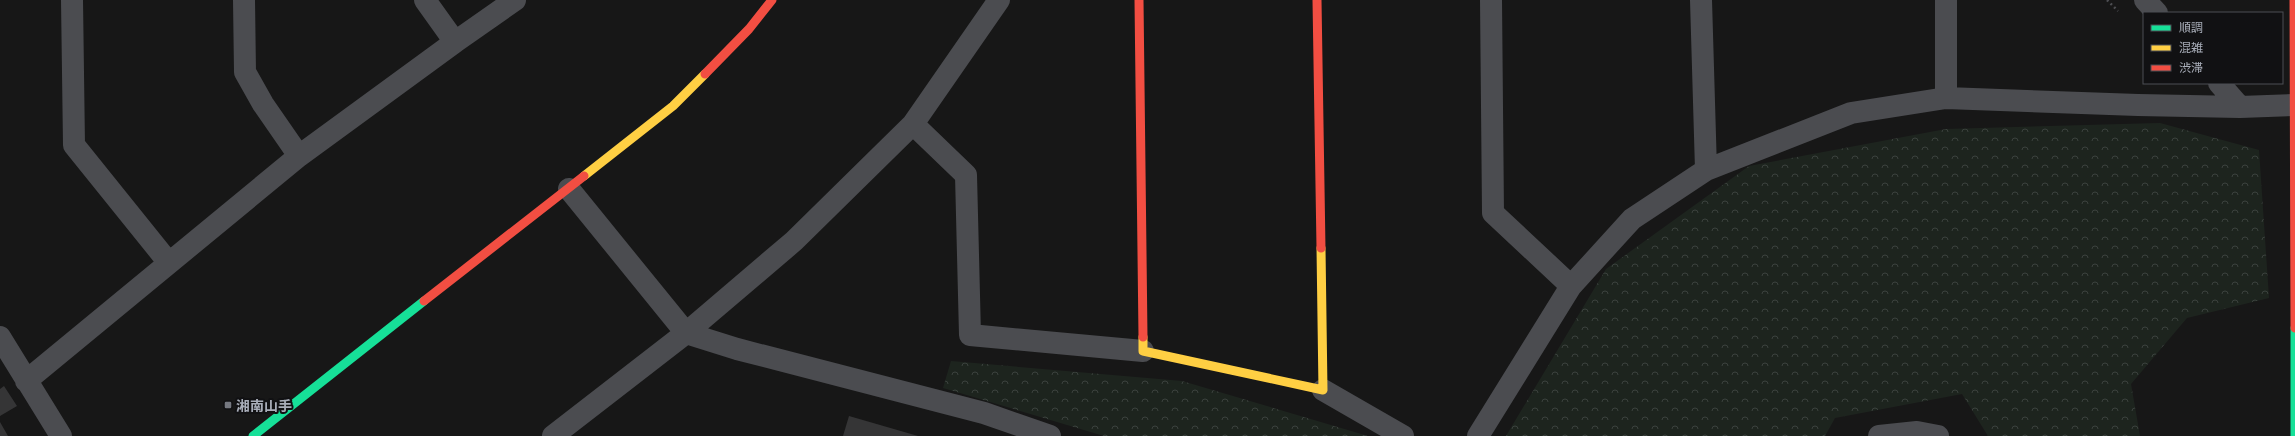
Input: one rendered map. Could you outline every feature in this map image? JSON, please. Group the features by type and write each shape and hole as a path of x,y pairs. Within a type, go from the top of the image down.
{"street":[{"path":"72,0 74,145 169,263"},
{"path":"244,0 245,72 263,104 299,156"},
{"path":"425,0 455,42"},
{"path":"26,381 299,156 515,0"},
{"path":"253,436 570,189 673,106 749,29 772,0"},
{"path":"553,436 686,333 794,241 913,124 999,0"},
{"path":"1139,0 1143,351"},
{"path":"1317,0 1323,390"},
{"path":"1490,0 1493,213 1571,286"},
{"path":"1701,0 1706,170"},
{"path":"1946,0 1946,98"},
{"path":"2145,0 2156,12"},
{"path":"2294,0 2295,436"},
{"path":"2220,84 2240,107"},
{"path":"1478,436 1571,286 1632,218 1706,170 1851,112 1946,98 2240,107 2295,105"},
{"path":"913,124 966,175 970,335 1143,351 1323,390 1403,436"},
{"path":"570,189 686,333 737,349 984,413 1050,436"},
{"path":"0,337 61,436"},
{"path":"1879,436 1917,432 1938,436"}],"green space":[{"path":"2160,123 2259,150 2269,298 2187,318 2131,384 2140,436 1988,436 1962,394 1835,418 1825,436 1506,436 1606,269 1749,166 1946,129"},
{"path":"951,361 1182,381 1368,436 1104,436 943,388"}],"building":[{"path":"4,386 17,406 0,416 0,389"},
{"path":"849,416 918,436 843,436"},
{"path":"0,422 8,436 0,436"}],"traffic: fast":[{"path":"253,436 424,301"},
{"path":"2295,328 2295,436"}],"traffic: slow":[{"path":"584,176 673,106 705,74"},
{"path":"1143,337 1143,351 1323,390 1321,248"}],"traffic: jam":[{"path":"705,74 749,29 772,0"},
{"path":"1139,0 1143,337"},
{"path":"1317,0 1321,248"},
{"path":"2294,0 2295,328"},
{"path":"424,301 584,176"}],"place":[{"name":"湘南山手","path":"228,405"}]}
